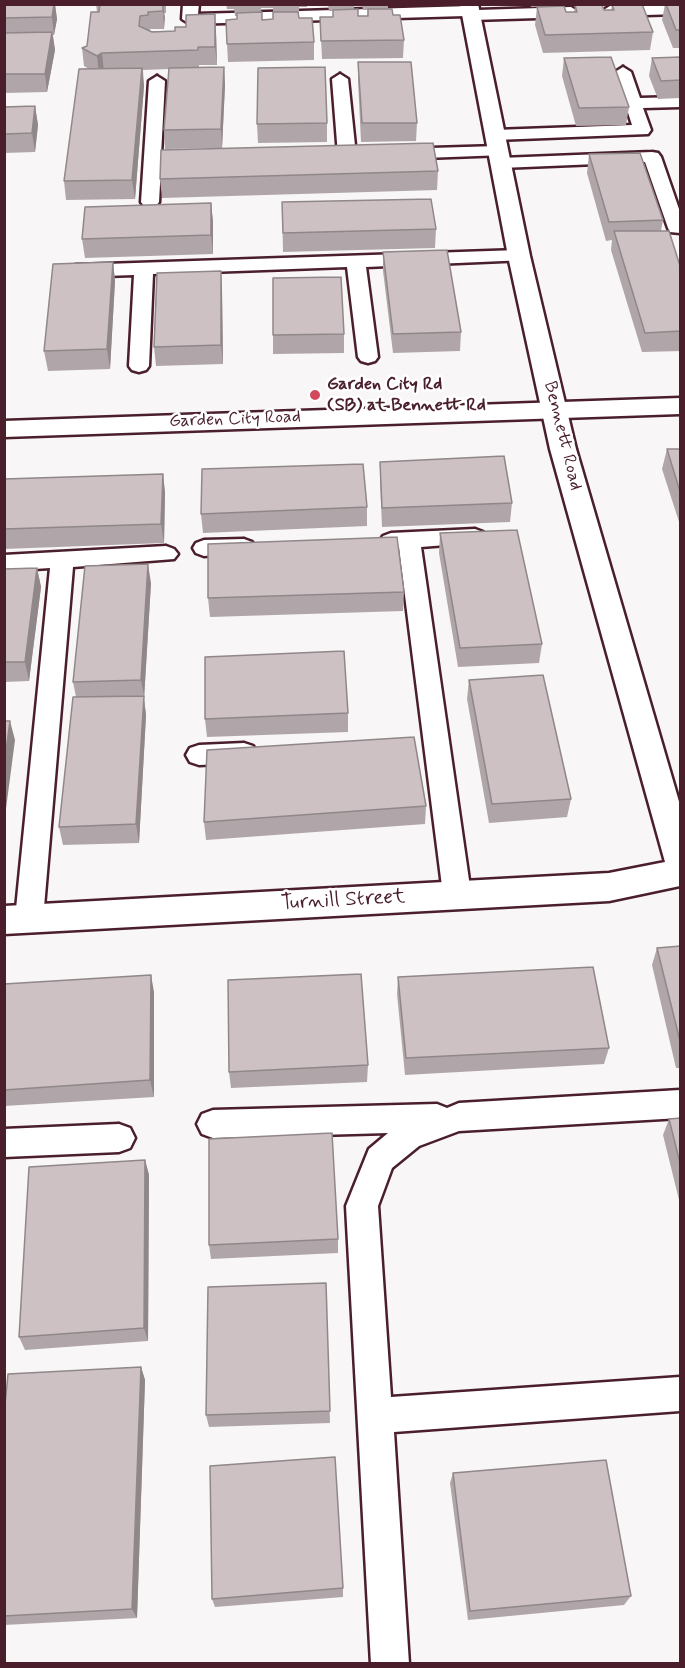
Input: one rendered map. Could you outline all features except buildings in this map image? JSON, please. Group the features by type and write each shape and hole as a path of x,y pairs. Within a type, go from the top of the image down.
{"street":[{"name":"Bennett Road","path":"471,10 519,256 566,461 681,860"},
{"name":"Garden City Road","path":"4,429 681,406"},
{"name":"Turnill Street","path":"16,919 609,887 681,873"}],"lane":[{"path":"191,4 190,19 471,10 587,12 681,9"},
{"path":"498,150 642,130 623,72"},
{"path":"324,156 353,155 340,80"},
{"path":"150,202 157,81"},
{"path":"633,103 681,102"},
{"path":"382,154 498,150 652,157 673,193 677,228"},
{"path":"152,160 210,159"},
{"path":"66,271 519,256"},
{"path":"356,261 368,357"},
{"path":"139,366 144,269"},
{"path":"375,542 491,536"},
{"path":"409,541 425,746 457,894"},
{"path":"204,548 261,546"},
{"path":"4,563 166,554"},
{"path":"16,919 62,560"},
{"path":"199,755 270,752"},
{"path":"213,1124 459,1117 681,1104"},
{"path":"390,1664 362,1206 380,1159 408,1136 459,1117"},
{"path":"4,1143 119,1138"},
{"path":"375,1416 681,1394"}],"place":[{"name":"Garden City Rd (SB) at Bennett Rd","path":"315,395"}]}
